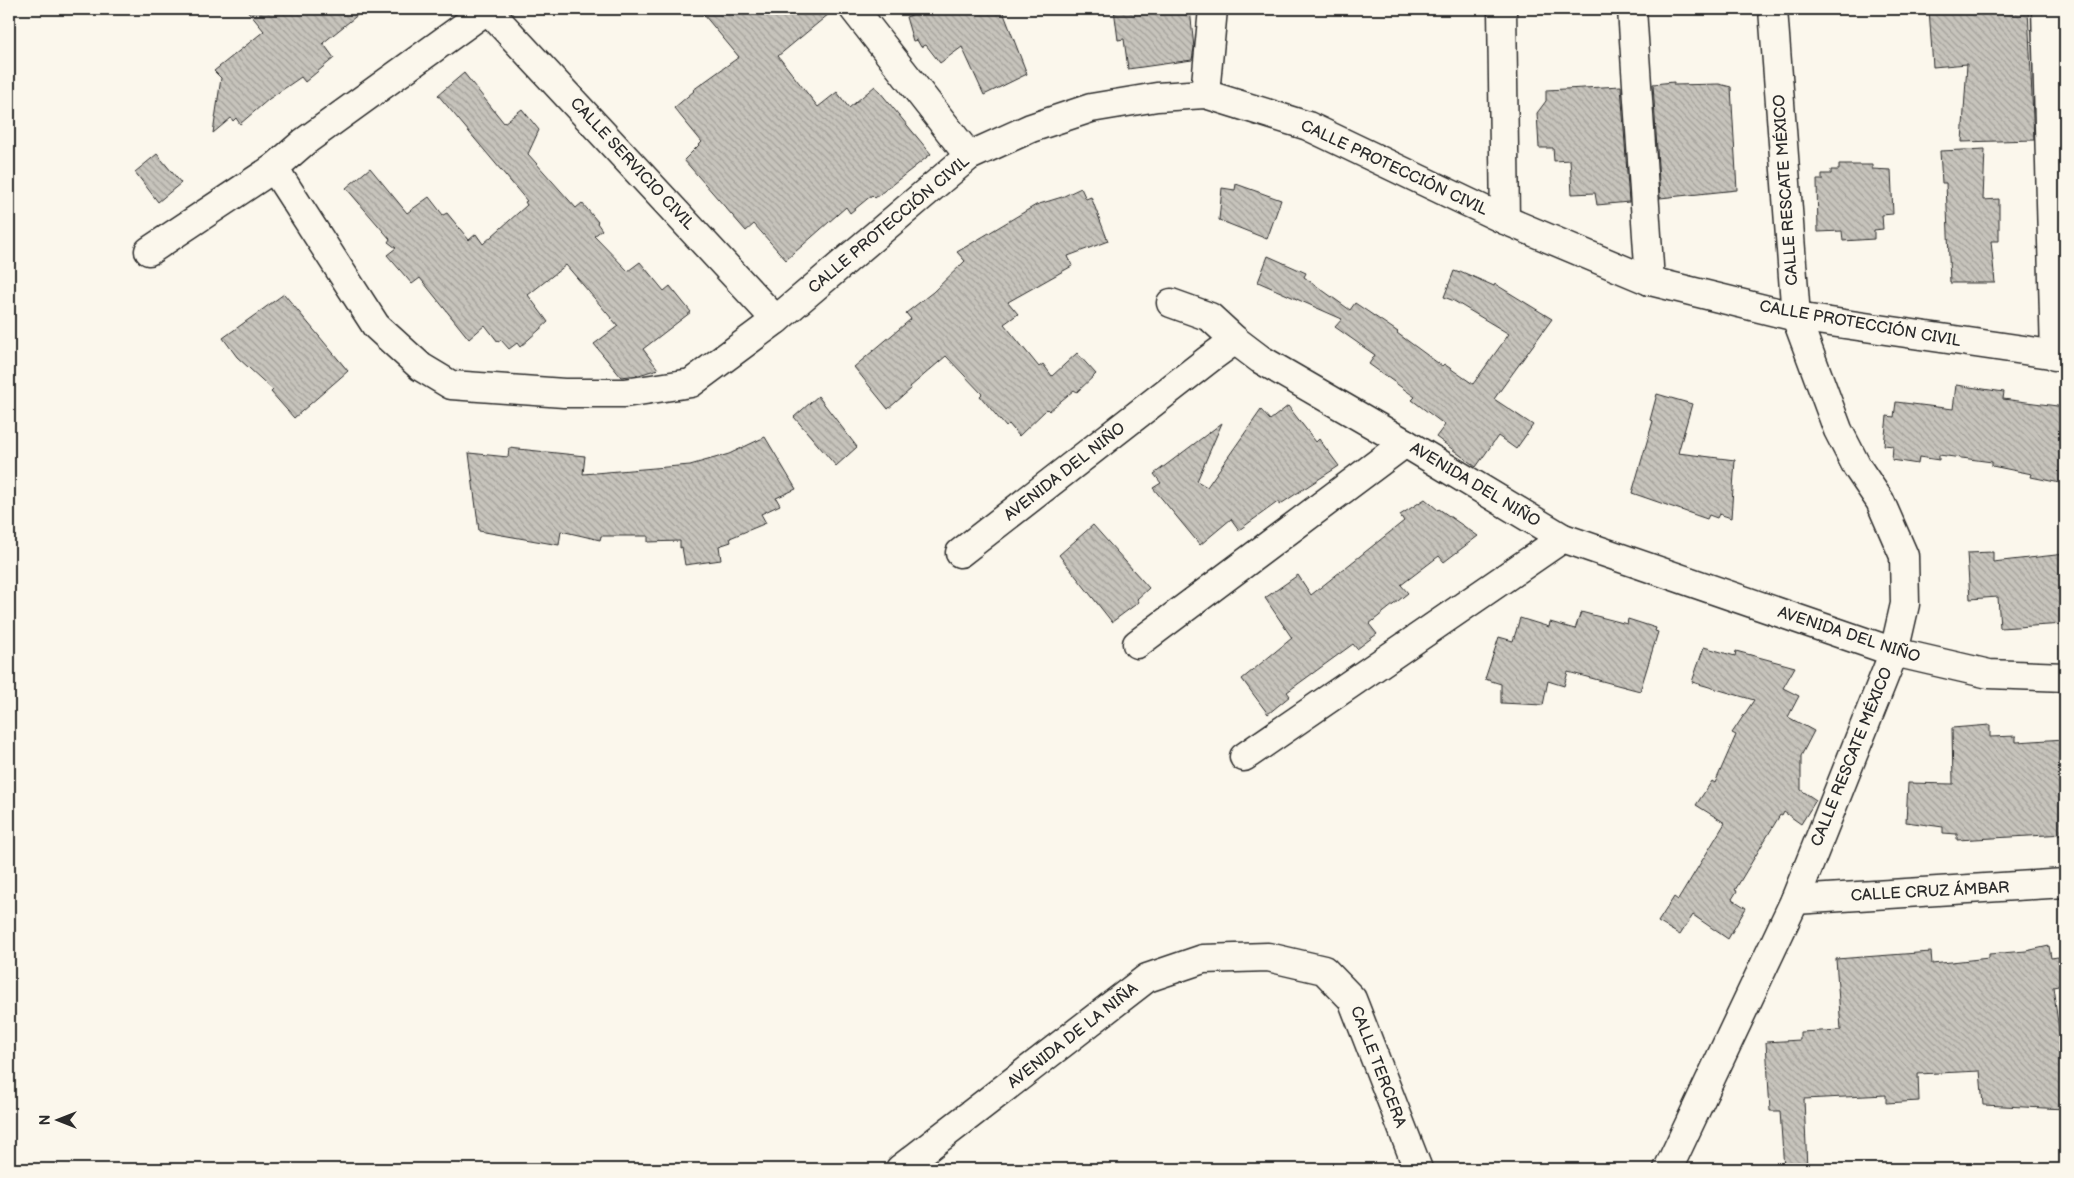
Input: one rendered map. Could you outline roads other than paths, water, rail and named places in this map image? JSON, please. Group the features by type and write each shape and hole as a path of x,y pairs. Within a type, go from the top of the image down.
{"street":[{"path":"149,251 274,168 304,142 488,9"},
{"name":"CALLE SERVICIO CIVIL","path":"488,9 776,320"},
{"path":"1205,94 1213,9"},
{"path":"1502,9 1505,220"},
{"path":"1632,9 1650,281"},
{"name":"CALLE RESCATE MÉXICO","path":"1668,1169 1795,900 1894,652 1905,604 1904,556 1880,501 1857,467 1838,430 1796,316 1773,9"},
{"path":"2046,9 2060,356"},
{"path":"857,10 969,156"},
{"name":"CALLE PROTECCIÓN CIVIL","path":"274,168 376,326 421,367 451,385 564,393 625,393 690,383 776,320 969,156 1031,128 1090,108 1158,97 1205,94 1308,126 1505,220 1650,281 1796,316 2060,356"},
{"path":"1171,303 1210,317 1235,340"},
{"name":"AVENIDA DEL NIÑO","path":"960,553 1235,340 1260,359 1563,538 1894,652 1989,674 2065,677"},
{"path":"1137,644 1405,443"},
{"path":"1244,756 1563,538"},
{"name":"CALLE CRUZ ÁMBAR","path":"1795,900 2065,883"},
{"name":"AVENIDA DE LA NIÑA","path":"900,1169 1147,978 1203,959 1268,957"},
{"name":"CALLE TERCERA","path":"1268,957 1324,970 1352,998 1418,1169"}]}
